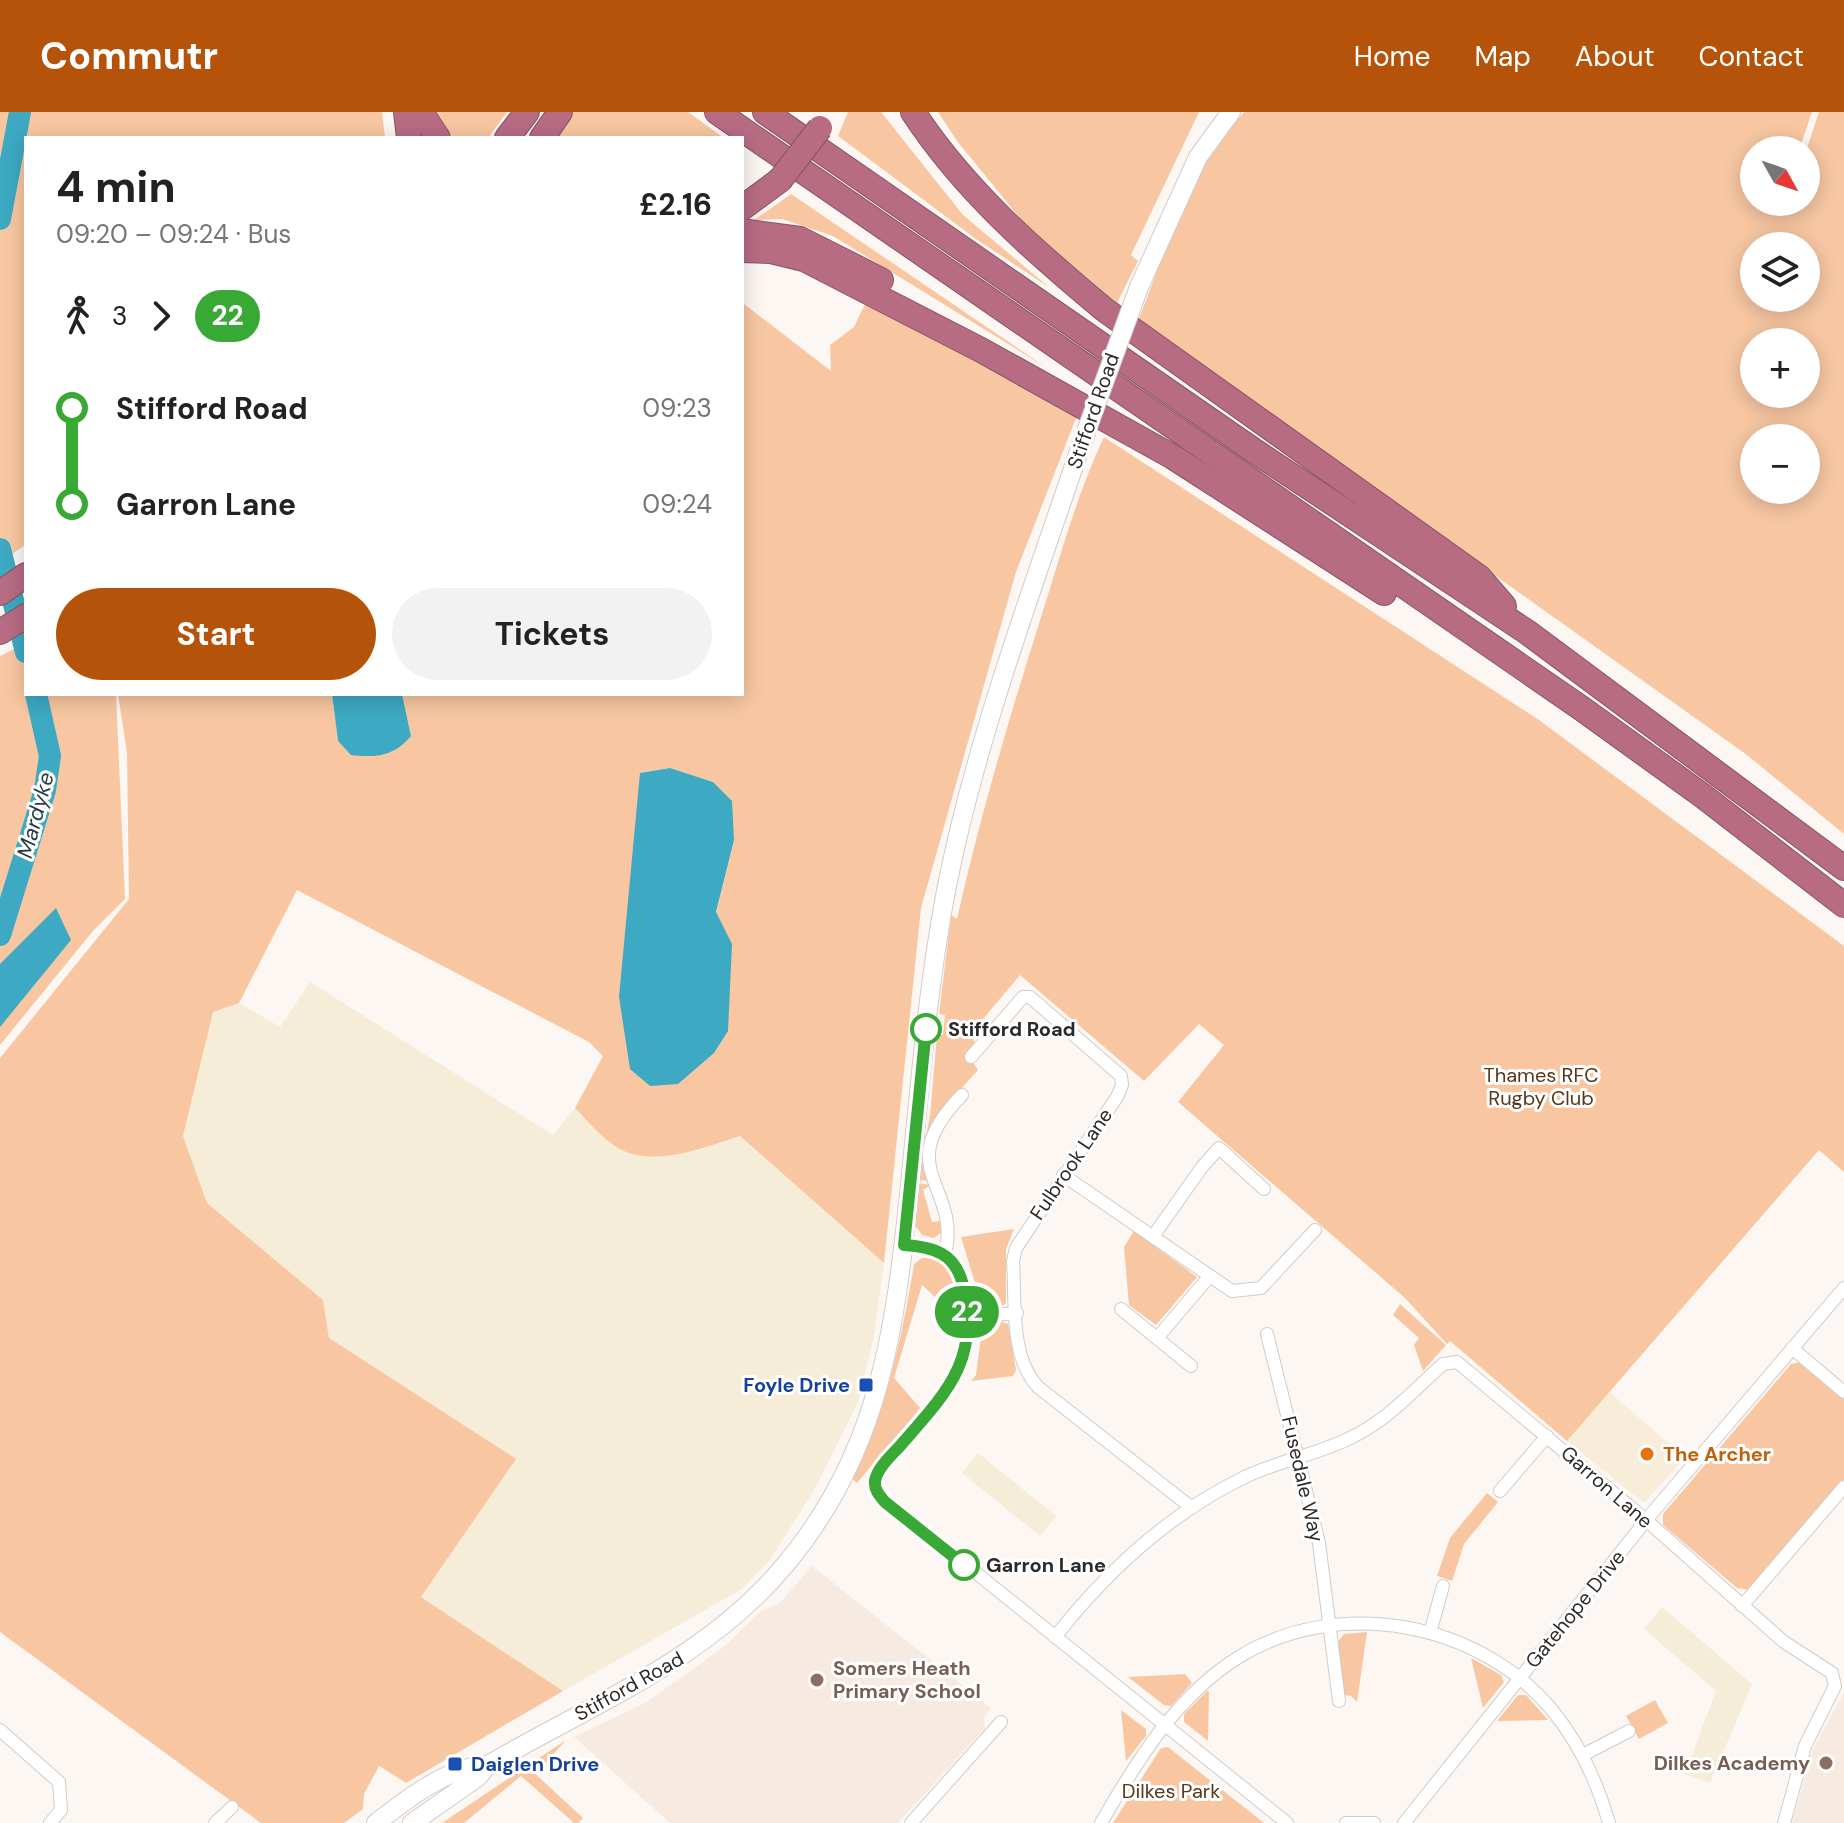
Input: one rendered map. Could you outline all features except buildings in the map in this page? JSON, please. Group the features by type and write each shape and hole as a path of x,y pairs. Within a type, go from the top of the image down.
{"highway":[{"path":"406,112 409,136"},
{"path":"421,112 437,136"},
{"path":"509,136 527,112"},
{"path":"543,136 560,112"},
{"path":"717,112 1581,708 1703,796 1844,907"},
{"path":"765,112 1253,450 1527,632 1844,868"},
{"path":"897,112 946,177 1020,250 1103,319 1383,535"},
{"path":"913,112 976,192 1061,274 1105,310 1479,577 1527,632"},
{"path":"744,207 780,180 824,120"},
{"path":"744,231 786,235 829,251 1085,397 1247,480"},
{"path":"744,250 788,254 819,266 1173,457 1480,656 1844,907"},
{"path":"0,593 24,576"},
{"path":"0,632 24,617"}],"main road":[{"name":"Stifford Road","path":"412,1823 478,1777 488,1765 668,1667 717,1632 791,1559 839,1486 869,1423 893,1334 929,1003 948,882 984,737 1080,448 1139,287 1198,157 1231,112"},
{"name":"Stifford Road","path":"382,1821 408,1798 470,1766 488,1765"}],"street":[{"name":"Fulbrook Lane","path":"971,1057 1023,997 1030,997 1116,1068 1122,1085 1117,1097 1016,1248 1020,1353 1030,1379 1192,1508"},
{"path":"945,1254 949,1233 927,1151 934,1130 962,1095"},
{"path":"1154,1235 1219,1148 1264,1189"},
{"path":"1063,1175 1232,1291 1261,1288 1315,1230"},
{"path":"904,1245 945,1254 957,1265 968,1317 966,1349 956,1377 886,1462 875,1480 878,1494 1287,1823"},
{"path":"1157,1338 1209,1277"},
{"name":"Gatehope Drive","path":"1404,1823 1646,1520 1844,1288"},
{"path":"1121,1309 1191,1366"},
{"path":"968,1317 1017,1313"},
{"name":"Fusedale Way","path":"1267,1334 1319,1543 1339,1701"},
{"path":"1792,1348 1844,1392"},
{"name":"Garron Lane","path":"1055,1637 1125,1558 1192,1508 1244,1478 1366,1430 1388,1416 1450,1361 1463,1365 1784,1642 1825,1667 1835,1680 1833,1693 1798,1766 1784,1823"},
{"path":"1500,1491 1547,1436"},
{"path":"1742,1606 1844,1487"},
{"path":"1430,1633 1443,1586"},
{"path":"1101,1823 1129,1775 1166,1725 1202,1684 1241,1655 1289,1634 1331,1625 1370,1622 1430,1633 1481,1654 1519,1679 1551,1709 1583,1755 1609,1823"},
{"path":"911,1823 1001,1722"},
{"path":"0,1730 59,1782 61,1810 50,1823"},
{"path":"1583,1755 1629,1731"},
{"path":"215,1823 232,1807"},
{"path":"1346,1823 1374,1823"}],"shaded area":[{"path":"310,982 553,1135 575,1108 613,1145 692,1152 740,1136 884,1263 874,1336 858,1402 814,1490 770,1560 742,1589 563,1691 421,1597 515,1459 329,1338 323,1300 207,1203 183,1136 213,1011 239,1003 280,1027"},
{"path":"1609,1392 1685,1457 1644,1503 1567,1441"},
{"path":"978,1453 1056,1516 1040,1536 962,1473"},
{"name":"Somers Heath Primary School","path":"812,1566 991,1708 984,1717 985,1728 898,1823 670,1823 574,1737 647,1702 725,1646 761,1611 780,1603"},
{"path":"1662,1607 1752,1684 1710,1783 1685,1774 1716,1691 1644,1629"},
{"name":"Dilkes Academy","path":"1844,1692 1844,1823 1792,1823 1812,1751"}],"green space":[{"path":"0,112 382,112 385,136 24,136 24,545 0,563"},
{"path":"437,112 507,112 489,136 452,136"},
{"path":"573,112 688,112 721,136 556,136"},
{"path":"848,112 881,112 963,215 1050,288 976,239 838,136"},
{"path":"938,112 1199,112 1131,255 1138,261 1117,303 1028,228 957,141"},
{"path":"1244,112 1812,112 1804,136 1740,136 1740,216 1820,216 1820,136 1811,136 1819,112 1844,112 1844,834 1747,755 1138,321 1156,274 1153,271 1208,156"},
{"path":"791,194 1047,368 833,236 782,219 754,220"},
{"path":"744,304 831,371 830,345 854,327 865,304 925,329 1078,413 1016,572 921,908 884,1263 740,1136 675,1155 642,1156 612,1144 575,1108 603,1056 589,1042 297,890 239,1003 213,1012 183,1136 207,1203 323,1300 329,1338 516,1459 421,1597 563,1691 406,1783 379,1766 364,1794 363,1809 344,1823 261,1823 0,1632 0,1058 129,899 127,753 118,696 332,696 338,741 411,736 402,696 744,696","holes":["670,768 713,782 734,840 716,913 640,773"]},
{"name":"Thames RFC Rugby Club","path":"1104,437 1539,720 1844,946 1844,1172 1819,1150 1567,1441 1450,1341 1447,1344 1405,1298 1178,1102 1224,1045 1199,1024 1144,1081 1020,975 972,1032 975,1045 968,1054 978,1070 935,1122 924,1145 930,1116 937,1035 943,1035 945,1015 939,1014 951,915 957,919 1018,690 1070,524"},
{"path":"24,644 24,696 116,696 125,899 93,931 0,1045 0,656"},
{"path":"924,1146 923,1156 930,1181 917,1180"},
{"path":"917,1183 931,1185 923,1190 932,1222 941,1221 942,1232 934,1238 922,1235 914,1224"},
{"path":"1014,1229 1006,1249 1006,1303 999,1309 983,1309 961,1237"},
{"path":"1134,1231 1197,1277 1156,1325 1129,1305 1124,1247"},
{"path":"922,1258 932,1259 946,1267 954,1281 961,1307 949,1310 922,1285 894,1378 920,1408 857,1483 851,1478 883,1401 898,1347 914,1264"},
{"path":"1400,1304 1446,1345 1423,1371 1414,1345 1419,1338 1393,1315"},
{"path":"983,1322 1008,1324 1016,1370 1013,1376 971,1381 976,1375"},
{"path":"1802,1362 1844,1398 1844,1481 1751,1590 1737,1588 1663,1525 1663,1514 1791,1364"},
{"path":"1487,1493 1498,1502 1464,1544 1452,1581 1437,1576 1450,1538"},
{"path":"1367,1632 1357,1702 1351,1696 1343,1695 1337,1643 1344,1634"},
{"path":"1471,1658 1501,1675 1504,1682 1483,1708"},
{"path":"1185,1674 1192,1683 1171,1706 1164,1705 1128,1677"},
{"path":"1207,1691 1208,1741 1184,1722 1184,1714"},
{"path":"1518,1695 1526,1695 1548,1720 1497,1721"},
{"path":"1655,1700 1668,1723 1639,1739 1626,1716"},
{"path":"1121,1710 1146,1729 1146,1736 1126,1761"},
{"path":"566,1740 538,1771 533,1766 530,1769 583,1818 578,1823 574,1823 521,1776 464,1823 442,1823"},
{"name":"Dilkes Park","path":"1168,1747 1264,1823 1113,1823 1161,1748"}],"water":[{"path":"332,696 402,696 411,736 398,748 384,754 351,755 338,741"},
{"path":"670,768 713,782 732,801 734,840 716,912 732,944 728,1031 714,1053 678,1084 650,1086 630,1069 619,997 640,773"},
{"path":"56,908 71,940 0,1027 0,964"}],"waterway":[{"name":"Mardyke","path":"0,219 20,112"},
{"name":"Mardyke","path":"0,549 24,644"},
{"name":"Mardyke","path":"0,935 45,790 50,756 36,696"}],"bus line":[{"name":"22","path":"926,1029 904,1245 936,1249 957,1265 966,1298 968,1336 963,1362 949,1388 886,1462 875,1480 878,1494 885,1502 964,1565"}],"place":[{"name":"Stifford Road","path":"926,1029"},
{"name":"Foyle Drive","path":"866,1385"},
{"name":"The Archer","path":"1647,1454"},
{"name":"Garron Lane","path":"964,1565"},
{"name":"Somers Heath Primary School","path":"817,1680"},
{"name":"Dilkes Academy","path":"1826,1763"},
{"name":"Daiglen Drive","path":"455,1764"}]}
